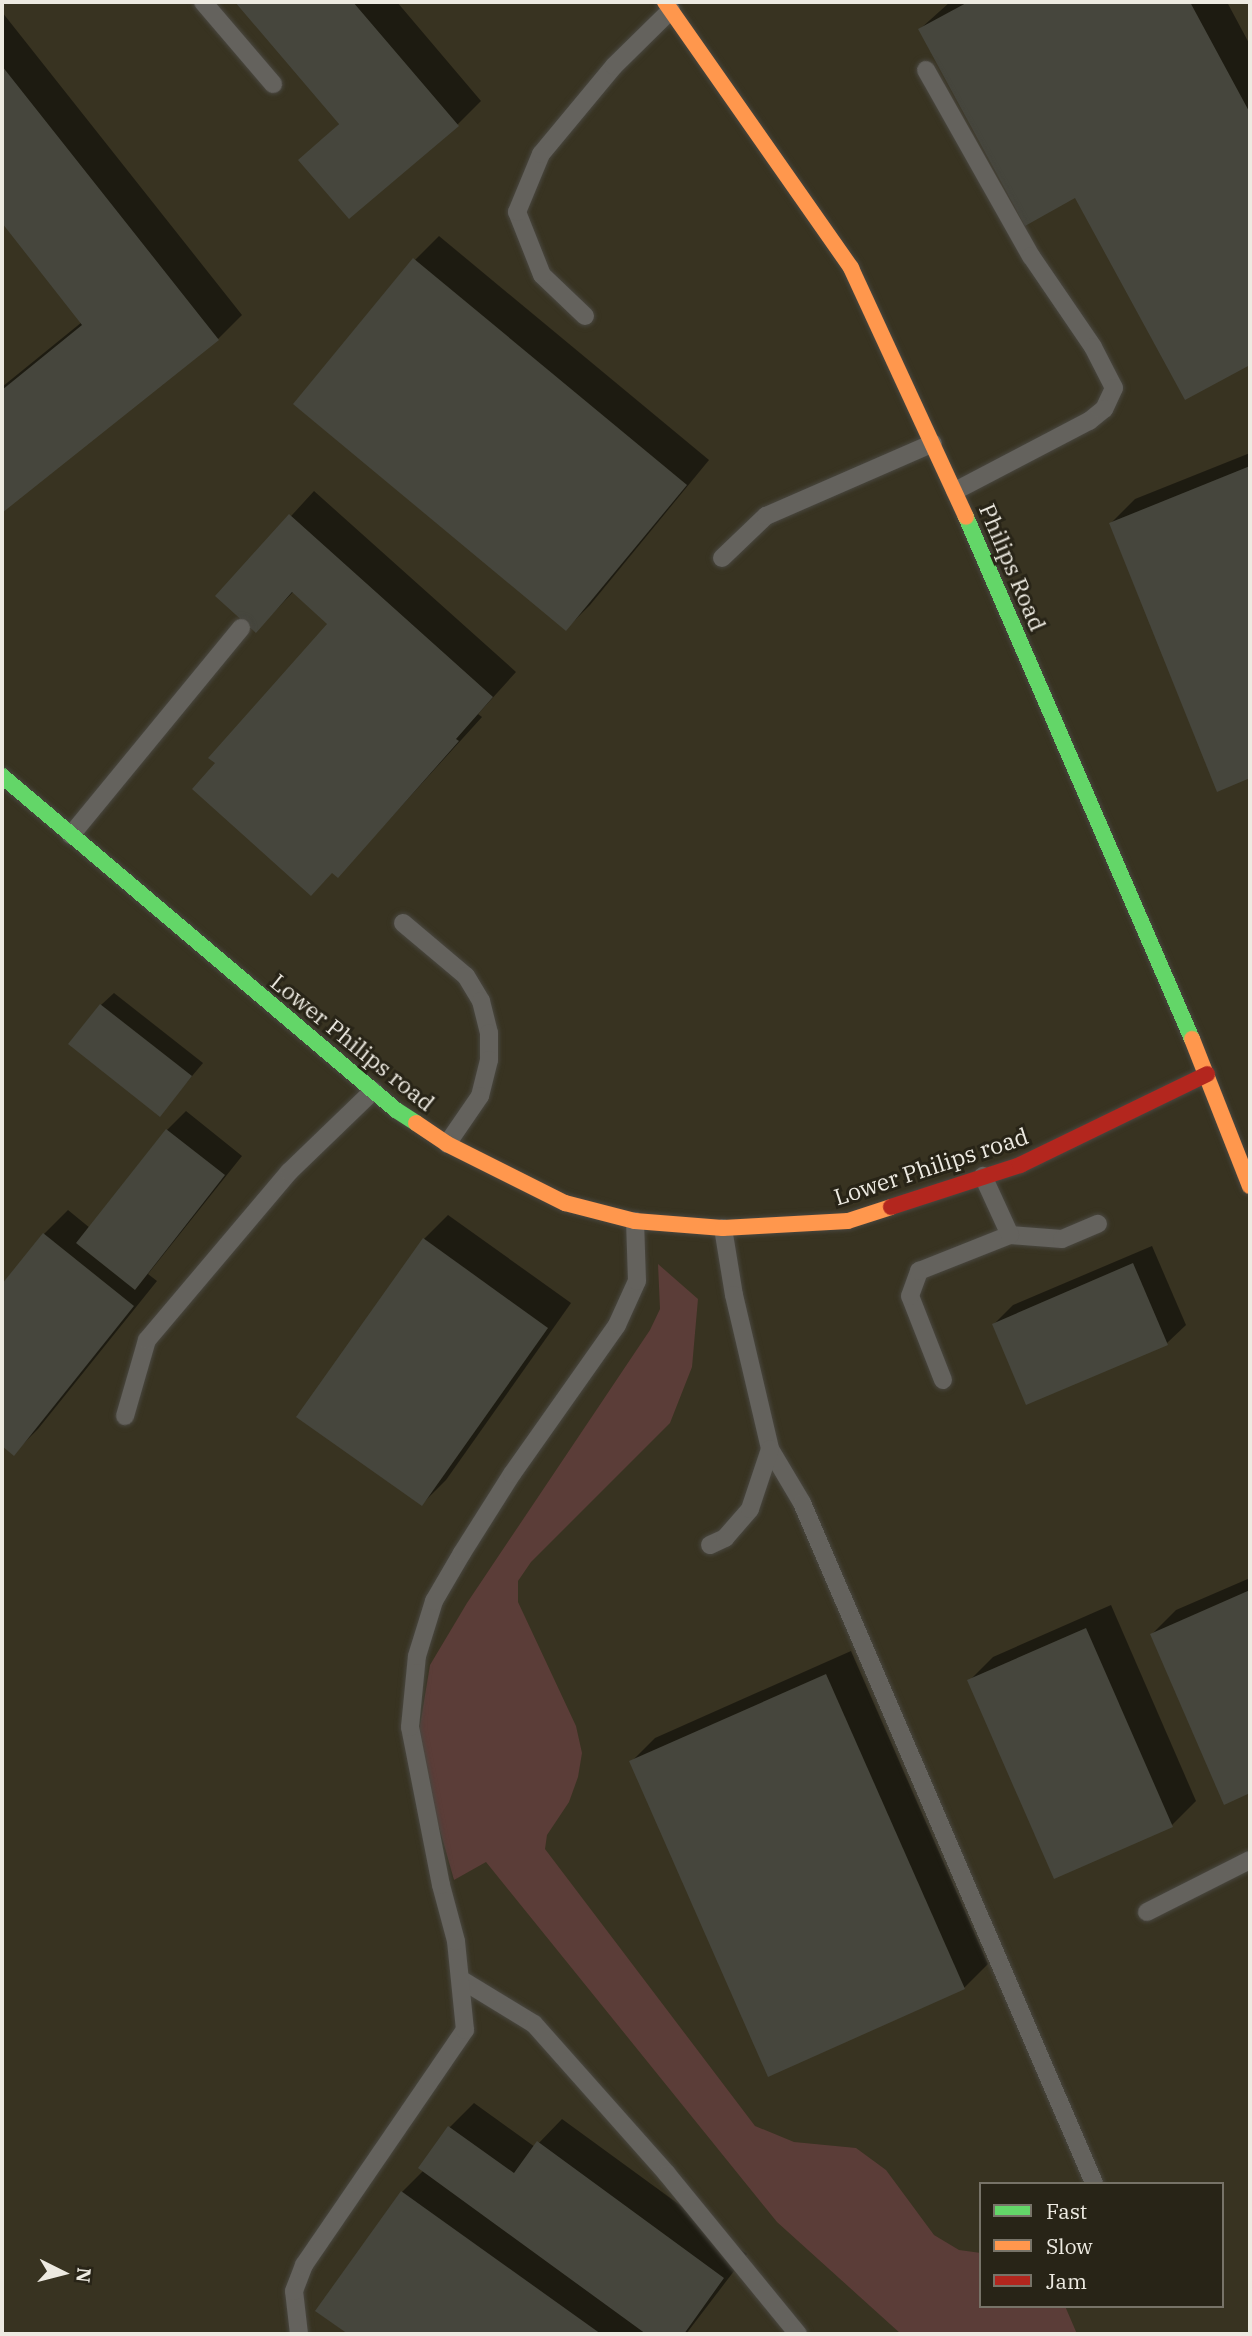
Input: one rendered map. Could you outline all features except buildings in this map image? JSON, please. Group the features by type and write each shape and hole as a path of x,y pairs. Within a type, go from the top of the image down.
{"street":[{"name":"Philips Road","path":"668,6 851,268 955,491 1207,1074 1250,1186"},
{"name":"Lower Philips road","path":"2,776 396,1111 447,1144 565,1203 635,1221 723,1228 848,1221 1020,1164 1207,1074"}],"lane":[{"path":"203,2 273,84"},
{"path":"585,316 542,275 517,212 541,154 668,6"},
{"path":"926,71 1031,256 1093,347 1114,388 1104,409 1089,421 955,491"},
{"path":"722,558 766,516 933,443"},
{"path":"71,835 241,628"},
{"path":"403,923 466,976 481,1001 489,1033 489,1060 480,1096 447,1144"},
{"path":"125,1416 147,1340 289,1172 373,1091"},
{"path":"983,1177 1010,1235"},
{"path":"299,2334 295,2291 304,2266 465,2030 462,1980 410,1727 417,1656 434,1601 461,1553 512,1474 617,1325 637,1281 635,1221"},
{"path":"943,1380 910,1296 919,1272 1010,1235 1062,1239 1098,1224"},
{"path":"723,1228 734,1295 770,1449 808,1516 1094,2182"},
{"path":"710,1545 725,1538 750,1509 770,1449"},
{"path":"1147,1912 1250,1860"},
{"path":"462,1980 534,2024 667,2174 798,2334"}],"shaded area":[{"path":"2,2 1250,2 1250,2334 2,2334"},
{"path":"658,1264 698,1299 692,1367 670,1423 531,1562 518,1581 518,1602 576,1726 582,1753 578,1777 569,1802 547,1835 545,1849 755,2126 794,2142 856,2148 886,2170 934,2235 959,2250 979,2253 979,2308 1066,2308 1077,2334 901,2334 777,2222 486,1862 454,1880 433,1806 419,1731 430,1665 467,1603 650,1330 660,1309"}],"traffic: fast":[{"path":"966,517 1192,1039"},
{"path":"2,776 396,1110 416,1123"}],"traffic: slow":[{"path":"665,2 851,268 966,517"},
{"path":"1192,1039 1250,1186"},
{"path":"416,1123 447,1144 565,1203 635,1221 723,1228 848,1221 891,1207"}],"traffic: jam":[{"path":"891,1207 1020,1165 1207,1074"}]}
